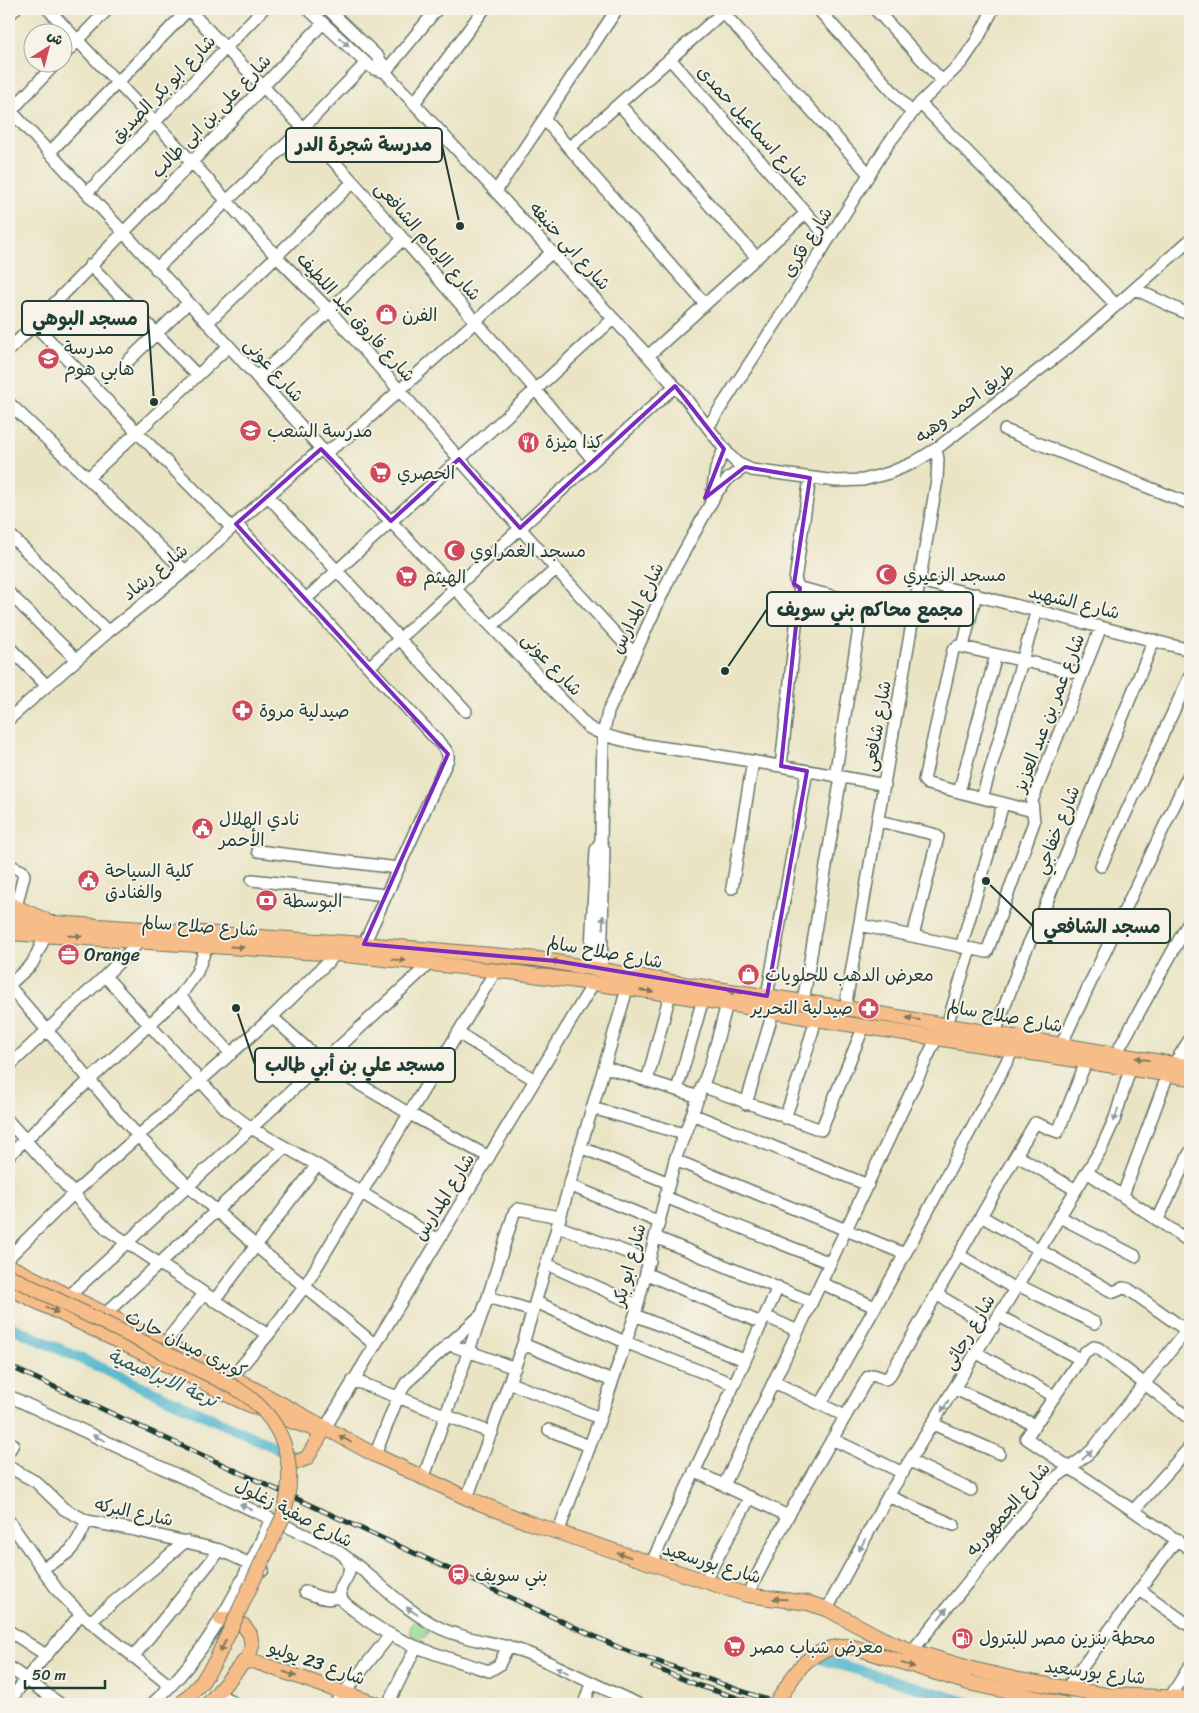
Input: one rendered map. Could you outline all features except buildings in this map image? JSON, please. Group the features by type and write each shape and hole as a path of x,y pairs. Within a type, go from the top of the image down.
{"main road":[{"path":"12,905 48,929"},
{"name":"شارع صلاح سالم","path":"9,920 48,929 140,941 336,954 496,970 703,999 1086,1062 1130,1068 1171,1069 1190,1066"},
{"name":"شارع صلاح سالم","path":"9,933 48,929 364,944 538,959 1116,1054 1171,1069 1190,1078"},
{"name":"شارع بورسعيد","path":"9,1266 232,1377 321,1434"},
{"name":"كوبرى ميدان حارث","path":"9,1276 234,1386 261,1407 281,1435 288,1459 290,1477 289,1495 282,1519 216,1660 202,1682 181,1704"},
{"name":"شارع بورسعيد","path":"9,1288 271,1414 313,1429 374,1455 467,1498 558,1533 747,1595 808,1603 827,1609 883,1639 912,1651 972,1669 1066,1689 1126,1697 1190,1698"},
{"path":"93,1330 98,1330 105,1324 106,1314"},
{"path":"289,1465 307,1458 321,1434"},
{"path":"208,1704 251,1652 252,1640 247,1629 240,1622 233,1619 221,1619"},
{"path":"776,1704 799,1669 808,1659 828,1648 845,1646 969,1683 1064,1704"},
{"name":"شارع 23 يوليو","path":"244,1662 253,1661 376,1704"}],"street":[{"path":"9,15 15,9"},
{"name":"شارع فاروق عبد اللطيف","path":"48,9 192,162 276,256 329,310 556,569 634,654"},
{"path":"72,47 108,9"},
{"path":"49,153 188,9"},
{"name":"شارع الإمام الشافعى","path":"188,9 303,128 352,182 536,390 594,460"},
{"name":"شارع ابو بكر الصديق","path":"87,193 263,9"},
{"path":"308,9 366,63 374,69 385,72"},
{"path":"328,9 378,56 384,65 385,72"},
{"path":"385,72 437,9"},
{"path":"415,102 484,9"},
{"path":"496,191 616,9"},
{"path":"818,9 912,112"},
{"path":"875,9 943,82"},
{"name":"شارع فكرى","path":"708,427 888,144 920,102 943,82 970,52 993,9"},
{"path":"569,148 670,59 722,10 870,174"},
{"name":"شارع على بن ابى طالب","path":"9,350 33,323 192,162 323,23"},
{"name":"شارع اسماعيل حمدى","path":"670,59 829,239"},
{"path":"156,269 303,128 366,63"},
{"path":"10,110 47,72"},
{"name":"شارع ابى حنيفه","path":"385,72 415,102 551,253 675,386 724,449"},
{"path":"920,102 1116,305"},
{"path":"619,104 757,258"},
{"name":"شارع عونى","path":"10,110 229,346 323,451 581,721 603,735"},
{"path":"544,119 706,304"},
{"path":"207,323 352,182"},
{"path":"648,356 806,213"},
{"path":"257,378 403,239"},
{"name":"طريق احمد وهبه","path":"724,449 737,462 760,472 836,481 863,480 889,474 905,467 936,449 1070,346 1190,240"},
{"name":"شارع رشاد","path":"10,714 185,571 268,496 323,451 336,447 551,253"},
{"path":"90,265 198,375"},
{"path":"1135,289 1190,315"},
{"path":"126,363 188,303"},
{"path":"306,599 614,320"},
{"path":"33,323 137,432 306,599 448,754 448,759 364,944"},
{"path":"88,478 229,346"},
{"path":"369,667 675,386"},
{"path":"9,403 185,571"},
{"path":"1005,430 1190,504"},
{"name":"شارع المدارس","path":"711,500 716,469 724,449"},
{"name":"شارع شافعى","path":"845,1008 937,480 938,459 936,449"},
{"name":"شارع المدارس","path":"596,970 604,850 601,841 603,735 608,712 670,577 711,500 722,485 745,467"},
{"path":"810,478 795,580 798,586 914,616"},
{"path":"268,496 466,711"},
{"path":"9,534 108,632"},
{"path":"492,626 556,569"},
{"name":"شارع الشهيد","path":"920,581 1190,650"},
{"path":"781,766 800,588"},
{"path":"9,594 76,659"},
{"path":"963,647 976,594"},
{"path":"804,1002 863,604"},
{"path":"982,798 1037,610"},
{"name":"شارع عمر بن عبد العزيز","path":"965,948 988,951 1034,822 1032,801 1101,627"},
{"name":"شارع خفاجي","path":"994,1033 1021,961 1154,640"},
{"path":"1033,811 928,784 924,780 953,650 958,646 1082,674"},
{"path":"9,647 46,685"},
{"path":"959,792 996,655"},
{"path":"1102,866 1190,676"},
{"path":"603,735 885,786"},
{"path":"732,888 753,761"},
{"path":"767,996 807,771"},
{"path":"1061,1045 1190,772"},
{"path":"947,1025 1003,804"},
{"path":"879,821 933,834 938,837 912,936"},
{"path":"258,850 398,868"},
{"path":"9,865 22,871 24,875 12,905"},
{"path":"252,880 386,895"},
{"path":"1116,1054 1190,920"},
{"path":"860,925 965,948"},
{"path":"48,929 32,964 9,986 138,1136 188,1186 256,1246 374,1344"},
{"path":"9,1066 140,941"},
{"path":"9,1155 180,996 197,972 207,945"},
{"path":"9,1257 73,1194 272,1018 336,954"},
{"path":"69,1296 430,964"},
{"path":"232,1377 268,1335 305,1286 496,970"},
{"path":"105,976 226,1109 251,1128 317,1165 438,1240"},
{"name":"شارع المدارس","path":"321,1434 593,984"},
{"path":"467,1498 510,1383 535,1307 558,1222 627,989"},
{"path":"647,1081 670,994"},
{"path":"180,996 231,1054"},
{"path":"677,1090 703,999"},
{"name":"شارع ابو بكر","path":"558,1533 600,1418 636,1310 647,1274 675,1160 716,1047 727,1004"},
{"path":"746,1104 773,1012"},
{"path":"272,1018 323,1063 410,1114 489,1157"},
{"path":"785,1118 816,1019"},
{"path":"604,1067 677,1090 701,1091 746,1104 819,1130 822,1129 864,1026"},
{"path":"458,1033 535,1080"},
{"path":"724,1485 937,1037"},
{"path":"1123,1195 1171,1069 1190,1039"},
{"path":"821,1404 905,1254 1013,1050"},
{"path":"747,1595 788,1516 870,1376 875,1375 885,1379 889,1377 1035,1122 1055,1132 1060,1130 1086,1062"},
{"name":"شارع رجائى","path":"827,1609 888,1496 1087,1172 1111,1128 1130,1068"},
{"path":"592,1108 684,1134"},
{"path":"692,1114 868,1185"},
{"path":"9,1122 98,1220 214,1301 268,1335"},
{"path":"106,1314 285,1147"},
{"path":"580,1147 669,1183"},
{"path":"1158,1219 1190,1152"},
{"path":"1016,1155 1076,1190"},
{"path":"675,1160 905,1254"},
{"path":"214,1301 317,1165"},
{"path":"1087,1172 1190,1242"},
{"path":"569,1184 659,1222"},
{"path":"665,1197 830,1264"},
{"path":"423,1479 488,1297 515,1211 518,1209 558,1222 650,1261"},
{"path":"981,1216 1109,1290 1116,1292 1123,1288 1128,1289 1189,1330"},
{"path":"1060,1217 1135,1256"},
{"path":"656,1238 812,1302"},
{"path":"959,1255 1017,1287 1095,1323"},
{"path":"547,1264 636,1310 744,1360"},
{"path":"647,1274 763,1320 798,1331"},
{"path":"821,1283 875,1308"},
{"path":"651,1564 778,1287"},
{"path":"164,1344 204,1294"},
{"path":"936,1294 992,1328"},
{"path":"488,1297 535,1307 733,1384"},
{"path":"374,1455 398,1397 410,1378 481,1316"},
{"path":"999,1316 1080,1359"},
{"name":"شارع الجمهوريه","path":"912,1651 1046,1486 1059,1474 1078,1463 1092,1450 1189,1330"},
{"path":"448,1344 515,1368"},
{"path":"523,1344 612,1381"},
{"path":"1190,1420 1098,1348 1089,1348 1027,1436 1028,1440 1071,1467 1190,1549"},
{"path":"977,1353 1054,1396"},
{"path":"354,1380 492,1433"},
{"path":"774,1382 846,1416"},
{"path":"510,1383 600,1418"},
{"path":"955,1389 1034,1425"},
{"name":"شارع صفية زغلول","path":"9,1396 343,1554 394,1598 425,1620 455,1634 508,1646 638,1704"},
{"path":"933,1424 999,1453"},
{"path":"549,1430 589,1446"},
{"path":"832,1440 903,1473"},
{"path":"1134,1510 1190,1447"},
{"path":"910,1461 970,1490"},
{"name":"شارع البركه","path":"9,1467 36,1482 64,1509 86,1521 186,1541 220,1550 263,1570"},
{"path":"694,1471 788,1516"},
{"path":"888,1496 954,1525"},
{"path":"705,1581 750,1497"},
{"path":"152,1704 192,1661 221,1619 251,1565 271,1519"},
{"path":"42,1568 66,1556 75,1546 86,1521"},
{"path":"9,1522 58,1591 90,1622 170,1686"},
{"path":"240,1622 284,1525"},
{"path":"1066,1689 1177,1539"},
{"path":"90,1622 186,1541"},
{"path":"133,1657 220,1550"},
{"path":"343,1554 348,1563 349,1573 342,1586 340,1595 343,1602 390,1635 416,1647 489,1671 500,1665 508,1646"},
{"path":"1140,1590 1190,1626"},
{"path":"305,1592 326,1599 335,1598 340,1595"},
{"path":"9,1702 81,1614"},
{"path":"9,1631 46,1655"},
{"path":"335,1704 390,1635"},
{"path":"388,1704 416,1647"},
{"path":"1169,1698 1190,1666"},
{"path":"9,1667 60,1704"},
{"path":"584,1704 591,1684"},
{"path":"218,1693 235,1704"}],"highlighted area":[{"path":"675,386 724,449 705,498 745,467 810,478 794,584 800,588 781,766 807,771 767,996 556,961 364,944 448,754 236,524 321,449 391,521 459,459 520,528"}],"green space":[{"path":"419,1621 425,1624 428,1630 425,1636 419,1639 413,1636 410,1630 413,1624"}],"waterway":[{"name":"ترعة الابراهيمية","path":"9,1326 292,1455"},
{"name":"ترعة الابراهيمية","path":"821,1659 972,1704"}],"railway":[{"path":"9,1366 622,1649 779,1704"},
{"path":"653,1667 700,1686 757,1704"}],"place":[{"name":"مدرسة شجرة الدر","path":"460,226"},
{"name":"الفرن","path":"386,315"},
{"name":"مدرسة هابي هوم","path":"48,358"},
{"name":"مسجد البوهي","path":"154,402"},
{"name":"مدرسة الشعب","path":"251,431"},
{"name":"كذا ميزة","path":"529,442"},
{"name":"الحصري","path":"381,473"},
{"name":"مسجد الغمراوي","path":"454,551"},
{"name":"مسجد الزعيري","path":"887,575"},
{"name":"الهيثم","path":"407,577"},
{"name":"مجمع محاكم بني سويف","path":"725,671"},
{"name":"صيدلية مروة","path":"243,711"},
{"name":"نادي الهلال الأحمر","path":"203,829"},
{"name":"كلية السياحة والفنادق","path":"89,881"},
{"name":"مسجد الشافعي","path":"986,881"},
{"name":"البوسطة","path":"267,901"},
{"name":"Orange","path":"68,955"},
{"name":"معرض الدهب للحلويات","path":"749,975"},
{"name":"مسجد علي بن أبي طالب","path":"236,1008"},
{"name":"صيدلية التحرير","path":"869,1008"},
{"name":"بني سويف","path":"459,1575"},
{"name":"محطة بنزين مصر للبترول","path":"963,1638"},
{"name":"معرض شباب مصر","path":"735,1647"}]}
